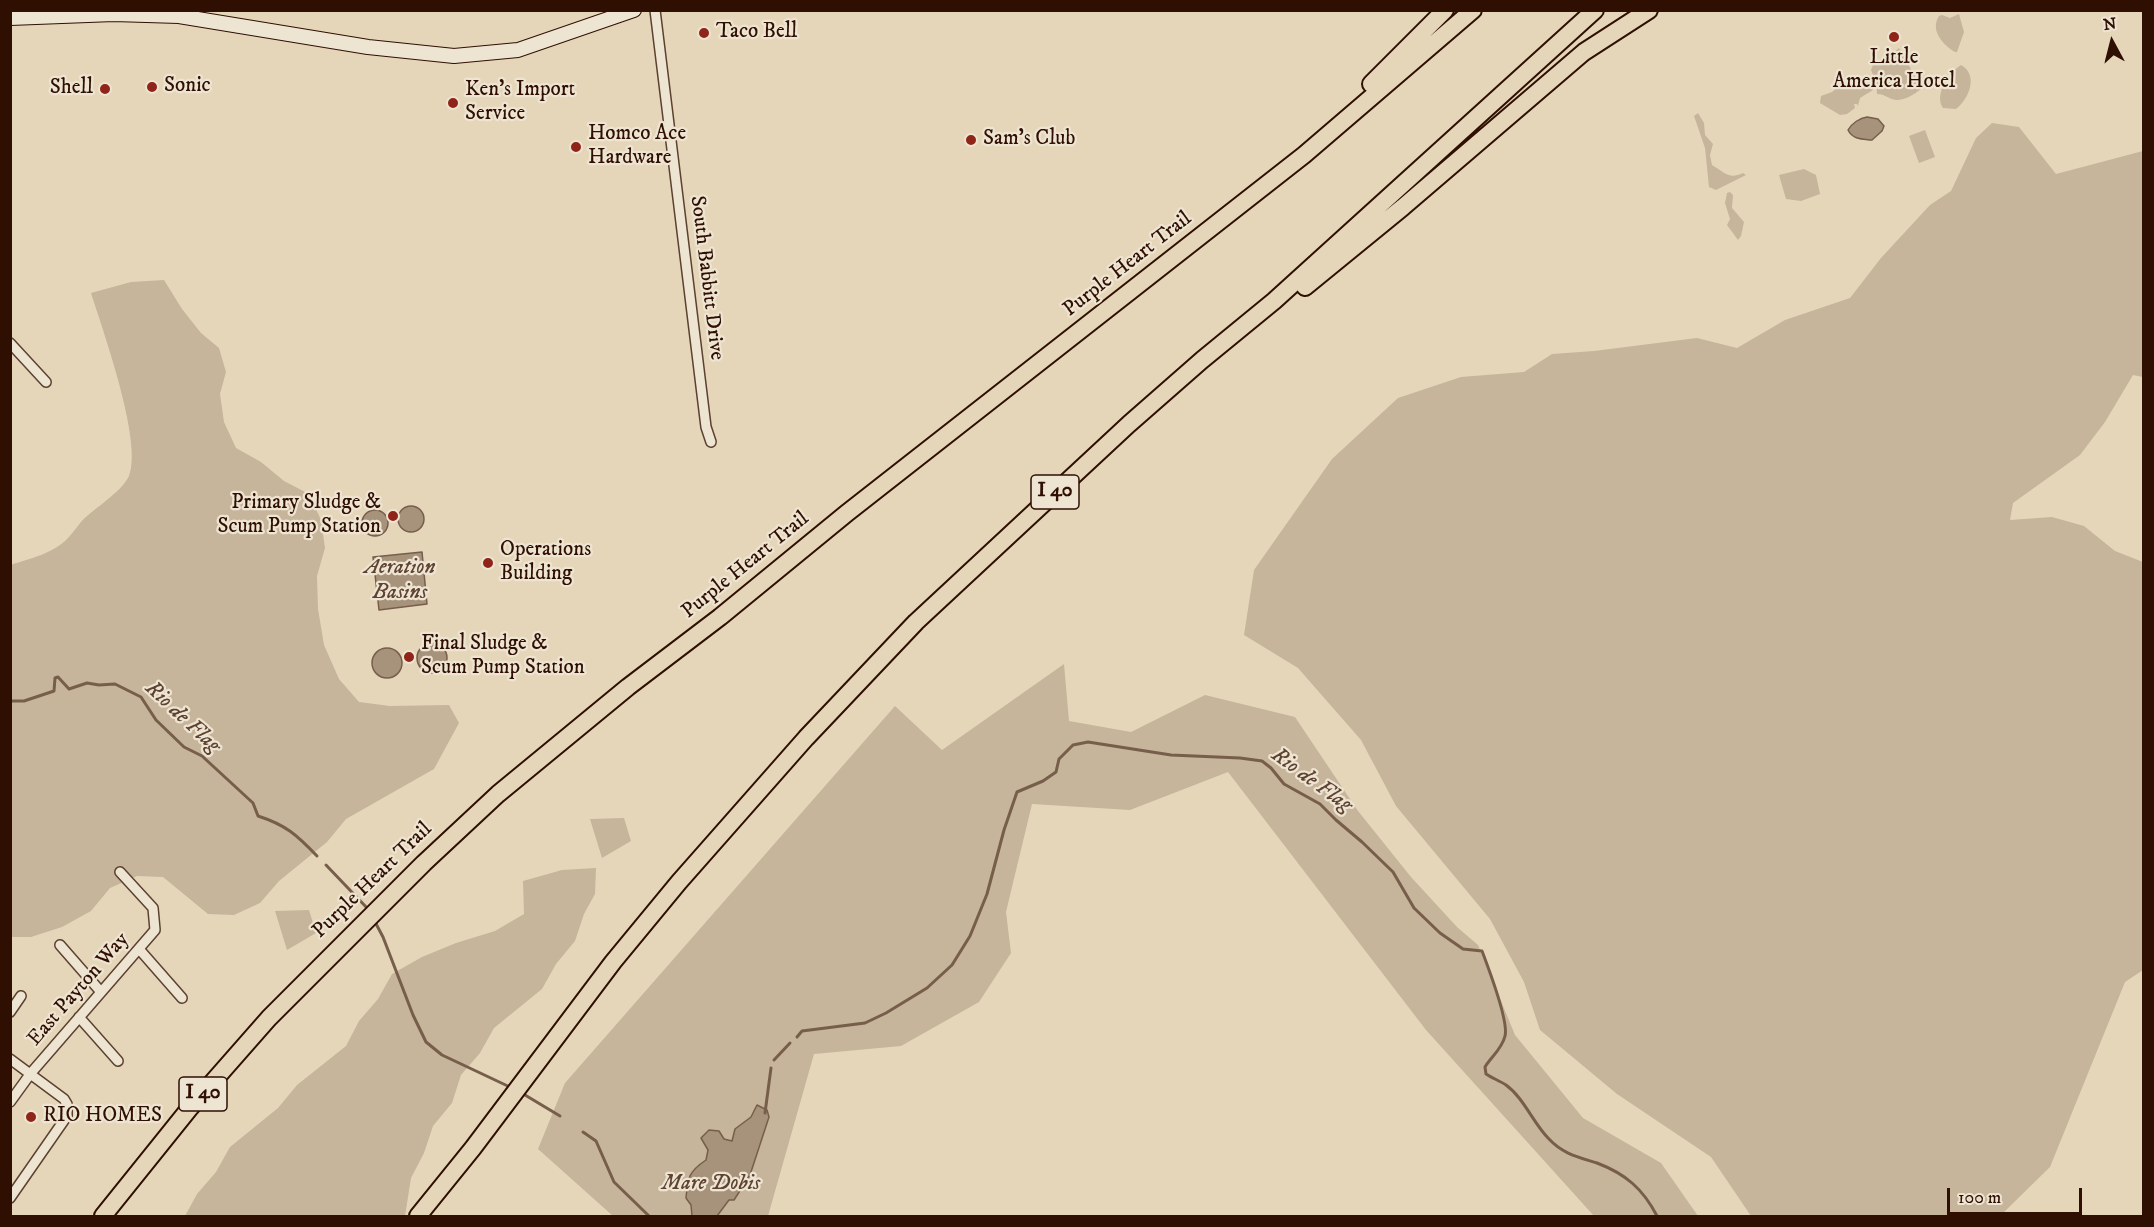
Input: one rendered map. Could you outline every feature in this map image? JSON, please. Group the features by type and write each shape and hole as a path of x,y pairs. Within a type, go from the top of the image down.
{"highway":[{"path":"1120,301 1137,281 1371,84 1445,10"},
{"name":"Purple Heart Trail","path":"103,1216 189,1109 308,976 498,794 628,687 720,617 985,404 1120,301 1304,155 1473,10"},
{"name":"I 40","path":"418,1216 473,1148 566,1023 679,882 752,796 916,622 1129,424 1274,301 1595,10"},
{"path":"1274,301 1307,286 1578,57 1649,10"}],"main road":[{"path":"10,18 114,14 179,16 368,47 454,56 518,50 634,10"}],"street":[{"name":"South Babbitt Drive","path":"655,10 706,427 711,442"},
{"path":"10,344 46,382"},
{"name":"East Payton Way","path":"10,1102 31,1073 155,930 153,908 120,872"},
{"path":"60,945 101,992"},
{"path":"139,949 182,998"},
{"path":"10,1012 21,996"},
{"path":"79,1017 118,1061"},
{"path":"10,1059 64,1099 67,1104 67,1116 10,1198"}],"shaded area":[{"path":"1959,14 1964,32 1957,52 1955,52 1942,41 1936,26 1939,16 1950,18"},
{"path":"1899,48 1916,78 1933,76 1936,78 1907,98 1896,100 1877,94 1876,82 1871,70 1874,62 1890,56"},
{"path":"1961,65 1970,75 1968,93 1956,109 1943,108 1941,91 1951,73"},
{"path":"1870,76 1873,90 1860,98 1858,106 1854,104 1855,108 1847,114 1840,115 1820,103 1821,96 1832,92 1842,83"},
{"path":"1698,113 1704,123 1705,135 1713,144 1710,155 1712,165 1730,175 1743,173 1746,175 1716,190 1709,187 1705,148 1694,116"},
{"path":"1992,123 2019,127 2056,174 2143,151 2143,377 2133,375 2105,422 2080,455 2013,503 2010,520 2052,517 2084,526 2115,551 2143,562 2143,970 2125,982 2050,1167 2000,1216 1751,1216 1711,1157 1617,1094 1540,1030 1524,982 1490,919 1396,806 1361,740 1298,668 1244,635 1254,570 1332,459 1398,398 1461,377 1524,372 1552,354 1697,338 1737,348 1785,320 1850,298 1881,258 1930,205 1951,191 1976,138"},
{"path":"1925,130 1935,157 1919,163 1909,136"},
{"path":"1804,169 1816,175 1820,194 1801,201 1786,199 1779,175"},
{"path":"1730,192 1733,195 1732,208 1744,222 1738,240 1727,225 1730,219 1725,203 1727,193"},
{"path":"164,280 182,309 201,333 219,348 226,372 220,394 224,422 236,448 261,462 284,481 309,494 321,520 325,548 317,576 318,609 324,645 339,679 359,702 390,706 449,705 459,723 434,769 346,819 327,842 279,881 260,903 234,915 208,914 163,877 137,876 110,888 91,911 62,927 31,937 11,937 10,565 56,548 84,519 126,482 132,460 131,438 120,386 91,293 131,282"},
{"path":"1064,664 1069,721 1131,732 1205,695 1295,717 1358,811 1411,877 1457,927 1478,945 1515,1035 1583,1118 1661,1163 1698,1216 1594,1216 1426,1030 1228,772 1130,810 1032,804 1006,912 1011,953 979,1002 901,1046 814,1054 768,1216 613,1216 538,1149 565,1083 895,706 942,750"},
{"path":"624,818 631,841 602,858 590,819"},
{"path":"596,868 595,894 584,914 575,941 556,964 542,989 494,1028 480,1053 461,1075 452,1103 433,1126 424,1153 411,1178 405,1216 185,1216 197,1194 216,1172 230,1147 278,1108 297,1085 346,1046 359,1021 378,999 392,974 422,957 495,931 524,914 523,881 562,870"},
{"path":"309,910 316,933 287,950 275,911"}],"water":[{"path":"1867,117 1878,119 1884,126 1882,131 1872,140 1852,136 1848,130 1850,127 1856,121"},
{"path":"411,506 420,510 424,519 420,528 411,532 402,528 398,519 402,510"},
{"path":"375,510 384,514 388,523 384,532 375,536 366,532 362,523 366,514"},
{"name":"Aeration Basins","path":"422,552 427,604 379,610 373,557"},
{"path":"432,643 438,644 446,652 446,664 438,672 432,673 426,672 418,664 417,658 418,652 426,644"},
{"path":"387,648 393,649 401,657 401,669 393,677 387,678 381,677 373,669 372,663 373,657 381,649"},
{"name":"Mare Dobis","path":"757,1105 767,1110 769,1117 750,1175 734,1200 729,1200 717,1216 692,1216 691,1205 686,1198 688,1180 692,1172 706,1160 708,1150 701,1138 709,1130 719,1131 724,1139 732,1141 735,1129 751,1117"}],"waterway":[{"name":"Rio de Flag","path":"10,701 24,701 54,691 55,678 58,677 69,689 87,683 115,684 141,697 156,720 184,747 202,756 253,803 258,816 290,832 317,856"},
{"name":"Rio de Flag","path":"797,1037 802,1031 865,1023 927,988 952,965 970,936 987,894 1017,792 1043,781 1056,772 1059,759 1073,745 1088,742 1171,755 1262,761 1284,784 1320,804 1362,842 1393,872 1414,908 1440,933 1463,949 1482,951 1497,994 1505,1029 1501,1045 1485,1067 1486,1074 1512,1090 1543,1133 1554,1144 1571,1154 1607,1167 1625,1177 1640,1190 1657,1216"},
{"name":"Rio de Flag","path":"326,865 368,909"},
{"name":"Rio de Flag","path":"374,920 426,1042 442,1055 512,1088"},
{"name":"Rio de Flag","path":"774,1060 790,1043"},
{"name":"Rio de Flag","path":"765,1113 771,1068"},
{"name":"Rio de Flag","path":"520,1092 560,1116"},
{"name":"Rio de Flag","path":"583,1132 596,1141 614,1182 649,1216"}],"place":[{"name":"Taco Bell","path":"704,33"},
{"name":"Little America Hotel","path":"1894,37"},
{"name":"Sonic","path":"152,87"},
{"name":"Shell","path":"105,89"},
{"name":"Ken's Import Service","path":"453,103"},
{"name":"Sam's Club","path":"971,140"},
{"name":"Homco Ace Hardware","path":"576,147"},
{"name":"Primary Sludge & Scum Pump Station","path":"393,516"},
{"name":"Operations Building","path":"488,563"},
{"name":"Final Sludge & Scum Pump Station","path":"409,657"},
{"name":"RIO HOMES","path":"31,1117"}]}
